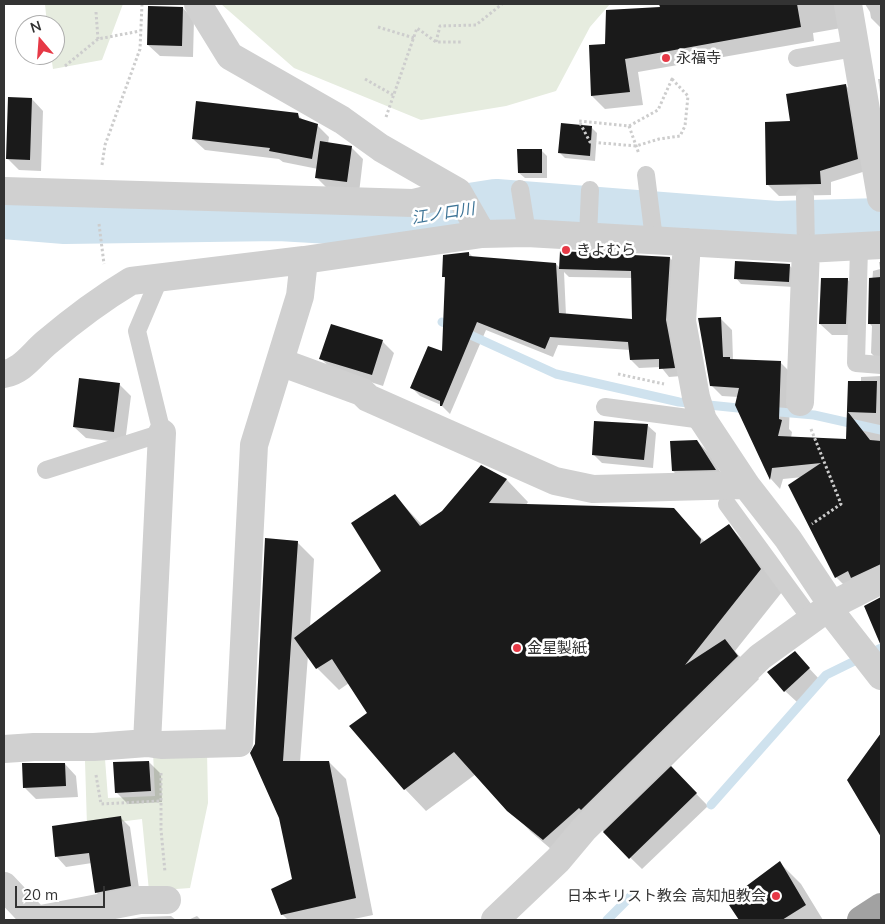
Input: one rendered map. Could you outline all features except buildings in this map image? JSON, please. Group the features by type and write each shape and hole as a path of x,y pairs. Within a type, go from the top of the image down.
{"highway":[{"path":"861,920 881,907"}],"street":[{"path":"198,4 230,56 342,120 381,148 460,194 480,228"},
{"path":"848,4 881,198"},
{"path":"4,191 413,203 460,194"},
{"path":"4,374 16,372 46,343 108,295 131,281 304,260 480,228 527,233 687,242 870,246"},
{"path":"687,242 682,321 698,405 746,485 788,539 824,611 871,662"},
{"path":"800,402 806,245"},
{"path":"4,749 34,746 94,747 239,743 254,445 300,296 304,260"},
{"path":"280,362 362,392 368,398 555,481 593,489 746,485"},
{"path":"154,744 162,433"},
{"path":"495,920 558,860 584,829 760,657 824,611 881,580"},
{"path":"4,886 36,920 140,900 167,900"}],"lane":[{"path":"797,58 855,48"},
{"path":"646,175 654,239"},
{"path":"520,189 527,233"},
{"path":"588,236 590,190"},
{"path":"805,196 806,245"},
{"path":"870,246 856,363 881,365"},
{"path":"46,470 162,433 137,331 160,277"},
{"path":"605,407 698,405"},
{"path":"727,504 824,611"}],"path":[{"path":"99,193 105,145 140,49 142,4"},
{"path":"436,42 440,26 476,25 499,5"},
{"path":"96,12 98,39"},
{"path":"378,27 414,38"},
{"path":"386,112 394,95 417,28 436,42 463,42"},
{"path":"65,66 98,39 140,31"},
{"path":"365,79 394,95"},
{"path":"672,79 688,96 685,126 680,136 659,139 636,146 590,142 579,121 629,126 658,110 672,79"},
{"path":"618,374 698,405"},
{"path":"788,539 841,504 811,430"},
{"path":"154,744 161,802 167,900"},
{"path":"94,747 96,783 102,804 161,802"}],"shaded area":[{"path":"45,4 123,4 102,60 53,69 52,65 65,65 65,15 46,15"},
{"path":"221,4 610,4 590,27 556,91 506,106 421,120 294,68"},
{"path":"207,751 208,803 190,888 149,891 142,819 87,826 85,761 105,759 108,798 155,796 153,752"}],"waterway":[{"name":"江ノ口川","path":"4,212 65,217 279,214 400,221 496,206 776,228 881,225"},
{"path":"412,219 416,228"},
{"path":"442,322 556,374 679,402 748,409"},
{"path":"768,411 814,415 881,430"},
{"path":"711,805 826,675 881,648"},
{"path":"607,920 633,894"}],"place":[{"name":"永福寺","path":"666,58"},
{"name":"きよむら","path":"566,250"},
{"name":"金星製紙","path":"517,648"},
{"name":"日本キリスト教会 高知旭教会","path":"776,896"}]}
